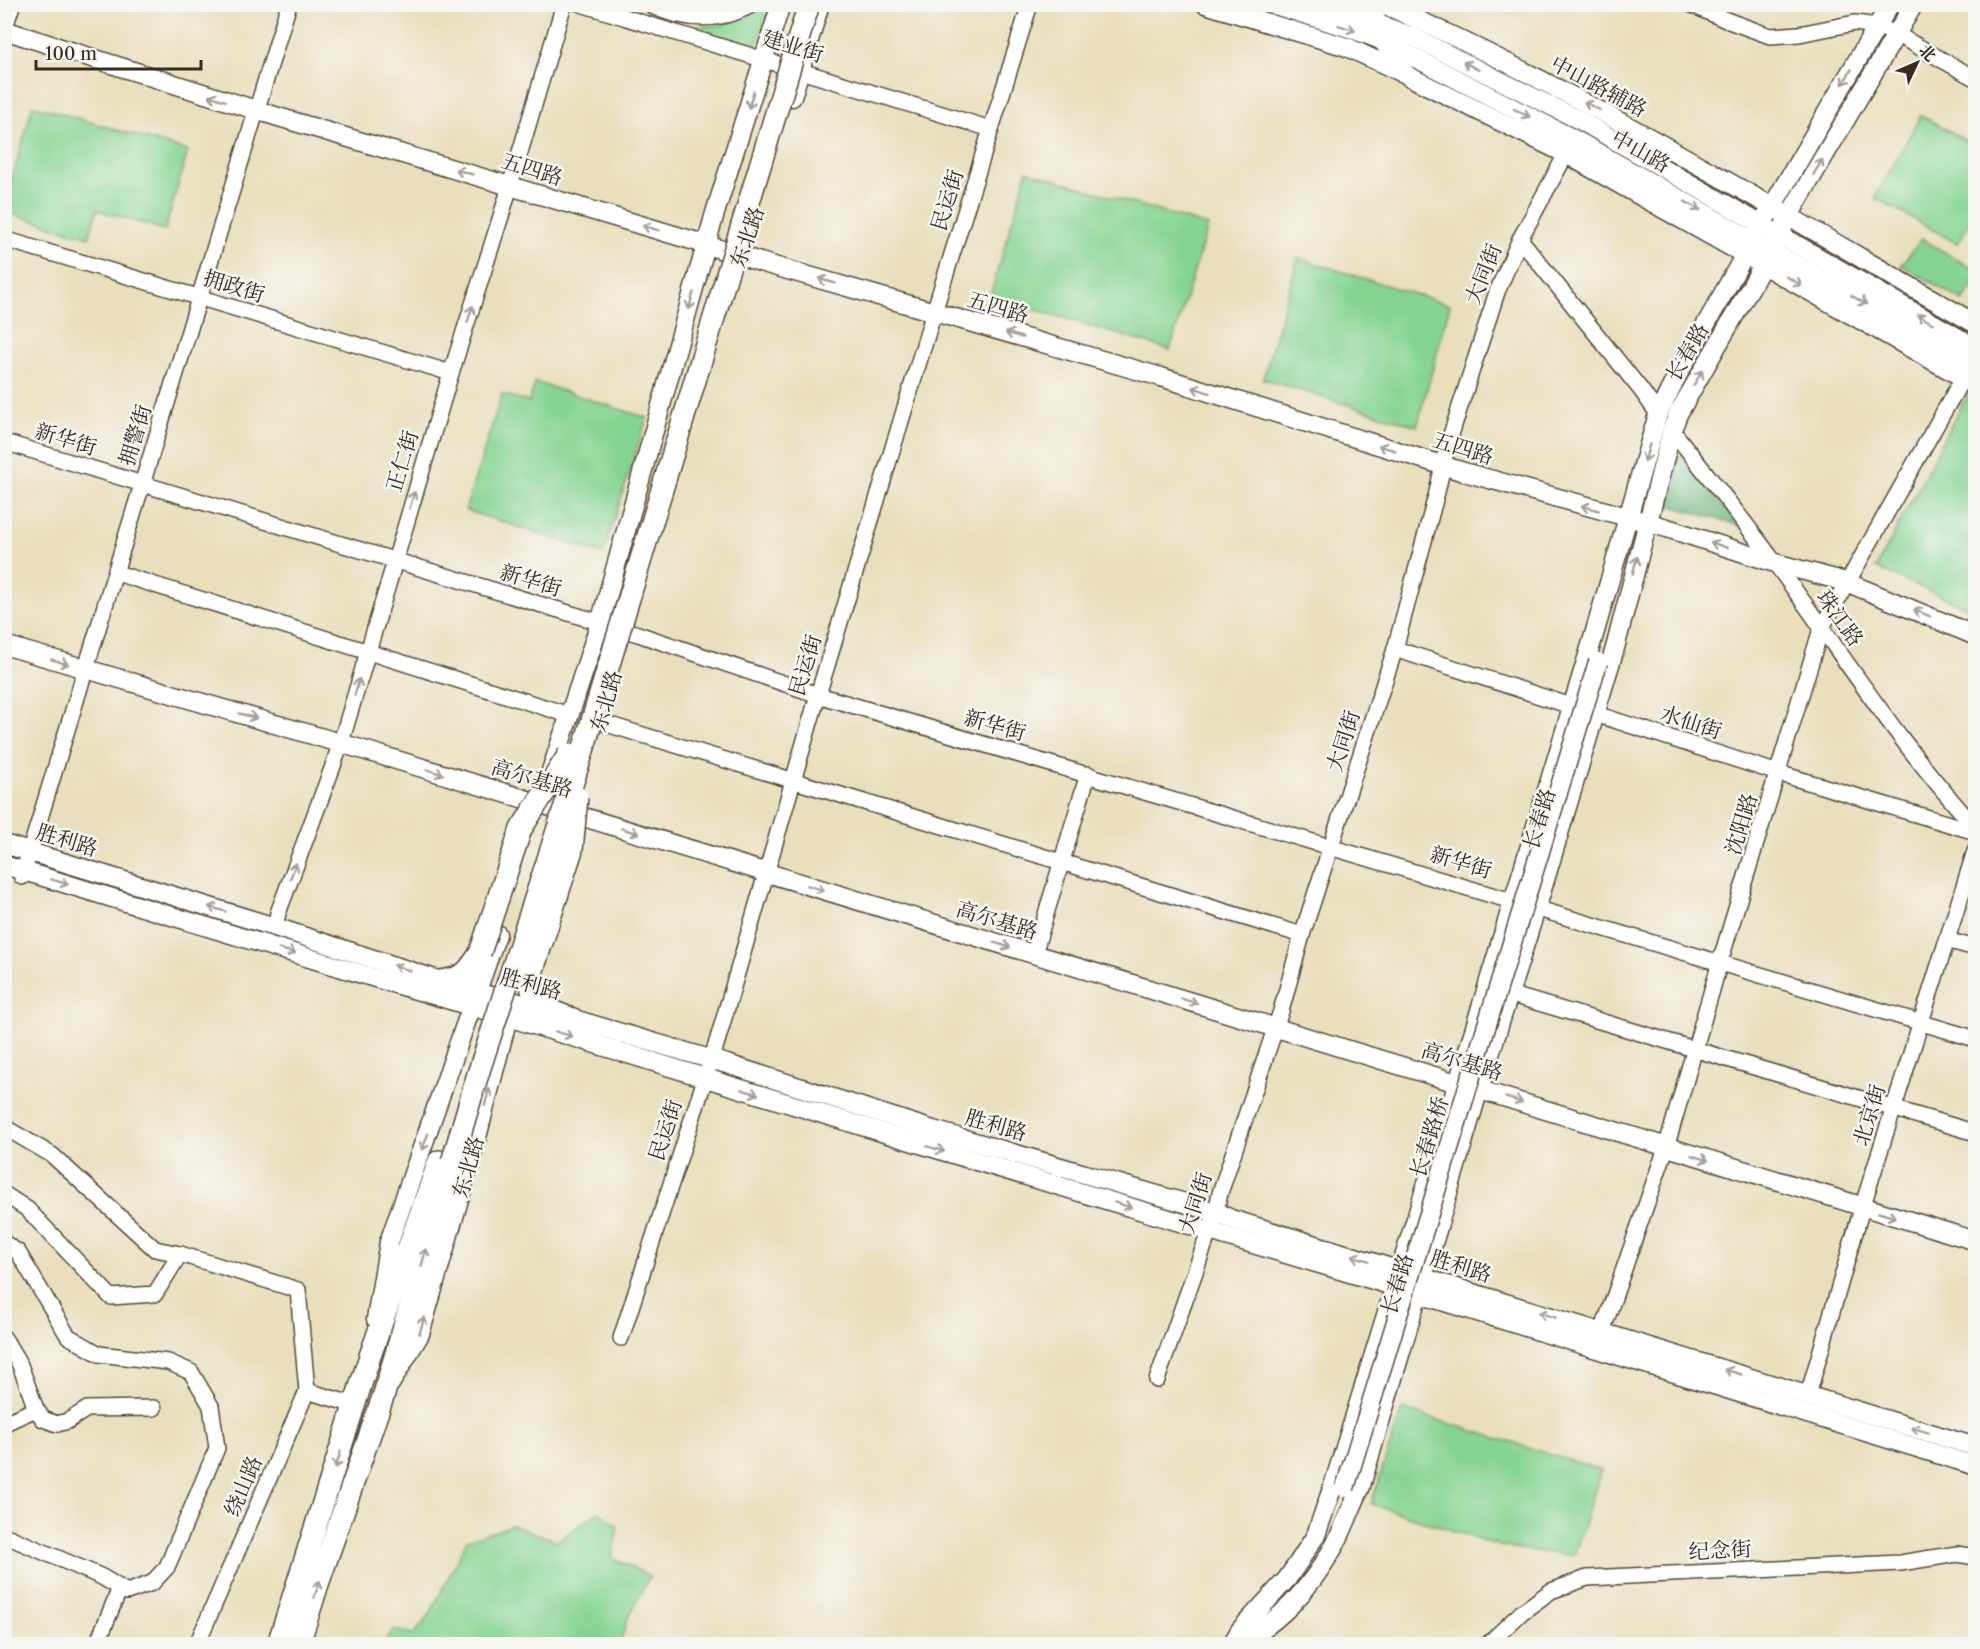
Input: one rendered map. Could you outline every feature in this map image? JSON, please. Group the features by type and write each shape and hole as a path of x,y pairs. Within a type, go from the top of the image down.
{"highway":[{"path":"655,4 673,12 695,15 717,14 747,4"},
{"name":"东北路","path":"575,756 795,4"},
{"name":"东北路","path":"299,1644 384,1394 445,1162 542,832 575,756 809,4"},
{"path":"441,981 454,979 467,972 480,953 521,829 575,756"},
{"path":"573,1019 551,1011 537,1000 530,987 532,973 572,850 575,756"},
{"name":"东北路","path":"278,1644 370,1356 445,1162"}],"main road":[{"path":"4,25 11,4"},
{"name":"东北路","path":"370,1356 389,1242 475,1000 600,623 707,245 780,4"},
{"name":"东北路","path":"384,1394 420,1334 476,1141 510,1009 574,814 740,255 752,227 820,4"},
{"path":"1205,4 1347,47 1570,146 1724,243 1753,240 1750,195"},
{"name":"中山路","path":"1271,4 1352,29 1382,42 1570,146 1753,240 1973,366"},
{"name":"中山路","path":"1324,4 1373,13 1413,37 1583,122 1753,240"},
{"name":"中山路辅路","path":"1383,4 1587,103 1976,324"},
{"path":"1404,4 1427,24"},
{"name":"长春路","path":"1232,1644 1241,1629 1287,1579 1316,1535 1458,1083 1604,602 1658,414 1771,208 1890,4"},
{"name":"长春路","path":"1232,1644 1246,1640 1259,1632 1281,1614 1305,1589 1335,1545 1360,1489 1479,1089 1618,638 1672,430 1685,400 1788,218 1914,4"},
{"path":"1373,13 1382,42 1408,76"},
{"name":"五四路","path":"4,30 256,110 740,255 1161,377 1443,466 1667,528 1775,563 1846,582 1976,636"},
{"path":"1771,250 1973,366"},
{"path":"1598,662 1604,602"},
{"path":"1598,662 1624,608"},
{"name":"高尔基路","path":"4,645 340,743 1976,1241"},
{"name":"长春路桥","path":"1232,1644 1279,1604 1307,1568 1328,1531 1346,1488 1598,662"},
{"name":"胜利路","path":"4,844 275,927 441,981 475,1000"},
{"name":"胜利路","path":"4,865 23,874 510,1009 707,1069 933,1130 1215,1212 1396,1278 1976,1466"},
{"name":"胜利路","path":"510,1009 573,1019 707,1069 946,1152 1209,1230 1396,1278"},
{"name":"胜利路","path":"1420,1286 1602,1332 1976,1447"}],"street":[{"name":"拥警街","path":"23,874 289,4"},
{"name":"正仁街","path":"275,927 278,913 340,743 564,4"},
{"name":"建业街","path":"581,4 991,129"},
{"name":"民运街","path":"621,1338 717,1042 818,695 1030,4"},
{"path":"1690,4 1770,36 1799,34 1855,23 1877,26 1896,34 1976,79"},
{"name":"大同街","path":"1157,1380 1276,1028 1302,935 1395,649 1447,447 1497,292 1520,239 1583,122"},
{"name":"拥政街","path":"4,239 451,373"},
{"path":"1520,239 1658,414"},
{"name":"沈阳路","path":"1602,1332 1666,1148 1821,629 1846,582 1973,366"},
{"name":"珠江路","path":"1672,430 1775,563 1913,754 1976,830"},
{"name":"新华街","path":"4,442 627,630 818,695 1976,1039"},
{"path":"123,575 569,715"},
{"name":"水仙街","path":"1395,649 1778,773 1976,830"},
{"path":"600,722 1302,935"},
{"path":"1034,954 1088,774"},
{"name":"北京街","path":"1808,1395 1893,1107 1976,848"},
{"path":"1946,940 1976,948"},
{"path":"1509,994 1976,1133"},
{"path":"4,1127 52,1155 155,1249 180,1254 298,1290 307,1391 356,1405"},
{"path":"4,1194 27,1209 111,1297 155,1294 180,1254"},
{"path":"4,1243 18,1252 68,1336 99,1354 168,1362 191,1372 211,1406 217,1448 167,1567 152,1583 142,1588 127,1592 102,1577 4,1535"},
{"path":"4,1338 20,1365 36,1409 43,1419 57,1424 68,1421 87,1409 153,1408"},
{"name":"绕山路","path":"197,1644 307,1391"},
{"path":"4,1426 7,1422 36,1409"},
{"name":"纪念街","path":"1488,1644 1522,1612 1551,1591 1587,1578 1899,1563 1958,1554 1976,1557"},
{"path":"97,1644 120,1587"}],"green space":[{"path":"765,6 771,7 755,48 689,27 720,25"},
{"path":"33,105 188,151 165,230 97,210 89,237 5,212 5,203"},
{"path":"1921,115 1975,146 1975,212 1958,244 1875,198"},
{"path":"1027,171 1208,226 1170,350 990,296"},
{"path":"1922,239 1975,270 1975,284 1963,301 1901,265"},
{"path":"1298,258 1450,305 1417,426 1263,379"},
{"path":"535,382 647,418 603,554 465,510 502,394 529,402"},
{"path":"1968,393 1976,397 1975,611 1876,568"},
{"path":"1682,448 1740,526 1665,504"},
{"path":"1402,1409 1601,1470 1574,1556 1503,1547 1371,1504"},
{"path":"599,1512 618,1526 612,1558 650,1576 627,1620 620,1644 383,1644 393,1630 414,1634 430,1614 467,1540 512,1525 557,1541"}]}
